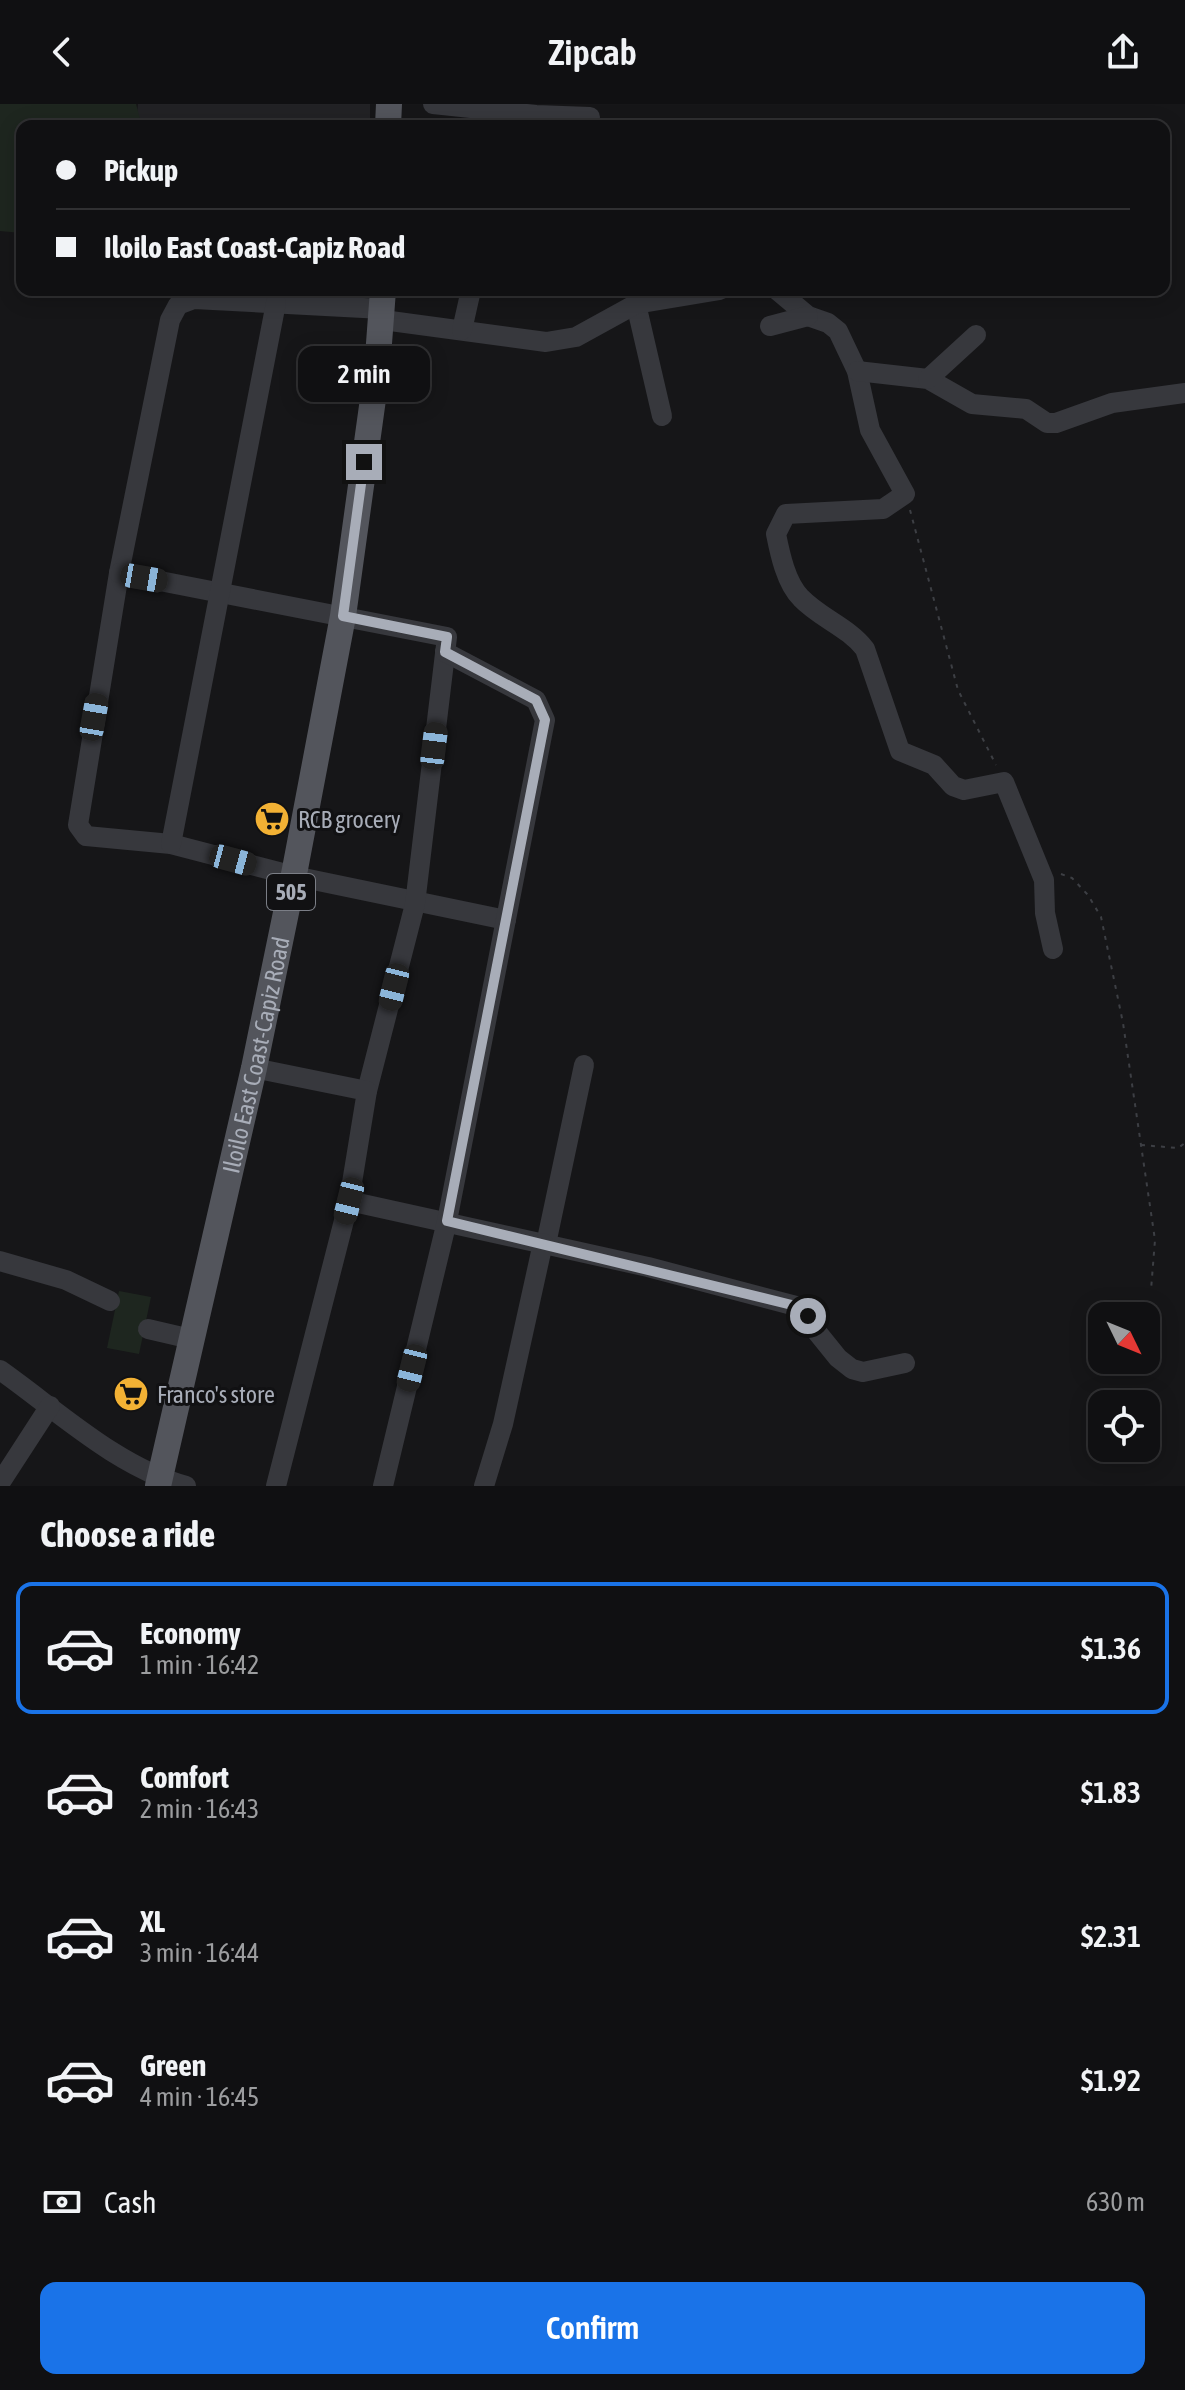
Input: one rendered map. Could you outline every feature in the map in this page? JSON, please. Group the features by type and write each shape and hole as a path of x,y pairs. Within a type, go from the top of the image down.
{"main road":[{"name":"Iloilo East Coast-Capiz Road","path":"158,1482 254,1068 294,876 343,616 383,306"}],"street":[{"path":"433,104 536,115 590,117"},
{"path":"462,330 470,296"},
{"path":"506,920 415,904 171,844 86,836 78,825 119,573 170,320 178,305 194,299 383,306 462,330 546,342 576,337 636,304 684,296"},
{"path":"784,296 808,316 828,323 838,331 857,371 870,430 905,494 883,509 786,514 776,534 783,560 800,597 857,639 865,649 900,751 934,765 953,786 964,790 1004,782 1046,888 1045,913 1053,949"},
{"path":"171,844 276,303"},
{"path":"636,304 662,416"},
{"path":"770,326 808,316"},
{"path":"928,379 976,335"},
{"path":"857,371 928,379 972,404 1026,409 1047,423 1056,423 1112,403 1185,393"},
{"path":"119,573 447,637 415,904 367,1091 349,1201 276,1486"},
{"path":"383,1486 447,1221 545,720 543,709 536,700 445,652"},
{"path":"484,1486 503,1424 584,1065"},
{"path":"254,1068 367,1091"},
{"path":"349,1201 545,1244 796,1306 838,1358 852,1369 863,1372 905,1363"},
{"path":"0,1261 66,1280 110,1301"},
{"path":"148,1329 191,1339"},
{"path":"0,1370 158,1482 186,1486"},
{"path":"0,1483 50,1406"}],"path":[{"path":"905,494 958,690 1004,782"},
{"path":"1037,864 1072,878 1101,917 1123,1023 1155,1240 1151,1290"},
{"path":"1141,1145 1178,1148 1185,1143"}],"shaded area":[{"path":"0,104 136,104 140,120 16,120 16,232 0,231"},
{"path":"138,104 370,104 370,120 137,120"},
{"path":"119,1291 151,1297 139,1354 107,1348"}],"place":[{"name":"RCB grocery","path":"272,819"},
{"name":"Franco's store","path":"131,1394"}],"route":[{"path":"364,462 343,616 447,637 445,652 536,700 543,709 545,720 447,1221 648,1267 796,1306 808,1316"}]}
